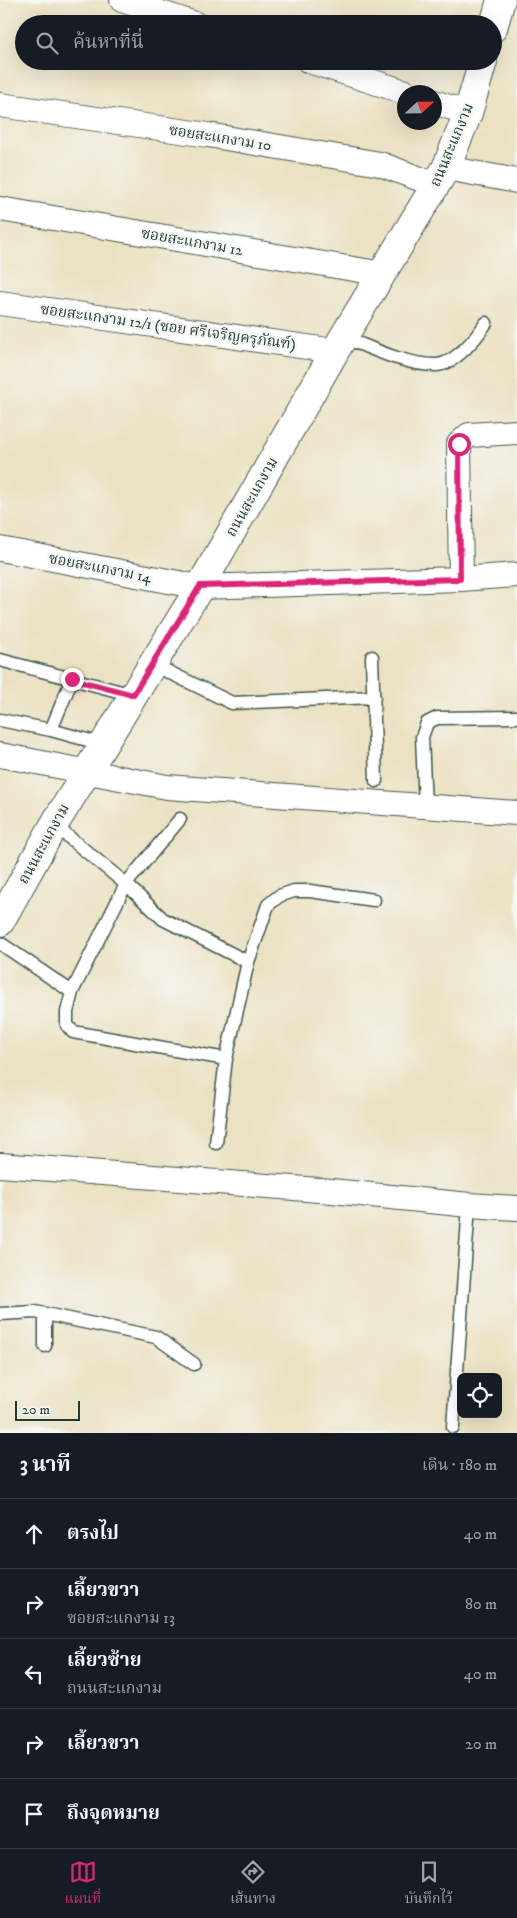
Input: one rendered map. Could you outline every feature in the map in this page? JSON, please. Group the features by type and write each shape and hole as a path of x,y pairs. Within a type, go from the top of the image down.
{"street":[{"path":"122,0 167,15"},
{"path":"497,15 502,0"},
{"path":"337,70 397,89"},
{"name":"ถนนสะแกงาม","path":"0,922 86,770 200,586 340,344 441,176 468,113 481,70"},
{"name":"ซอยสะแกงาม 10","path":"0,105 208,135 441,176 517,181"},
{"path":"442,105 468,113"},
{"name":"ซอยสะแกงาม 12","path":"0,209 383,274"},
{"name":"ซอยสะแกงาม 12/1 (ซอย ศรีเจริญครุภัณฑ์)","path":"0,302 340,344"},
{"path":"460,579 459,444 469,435 517,432"},
{"name":"ซอยสะแกงาม 14","path":"0,549 200,586 460,579 517,574"},
{"path":"0,755 86,770 167,788 517,813"},
{"path":"1,1168 332,1192 517,1208"}],"lane":[{"path":"340,344 403,360 438,365 456,356 478,336 486,323"},
{"path":"372,657 376,781"},
{"path":"0,660 133,695"},
{"path":"152,664 232,703 374,697"},
{"path":"51,730 72,679"},
{"path":"425,806 422,736 427,723 437,718 517,717"},
{"path":"0,720 51,730 102,744"},
{"path":"180,819 126,884 72,992 67,1012 67,1025 72,1032 226,1060"},
{"path":"54,825 126,884 162,919 248,962"},
{"path":"216,1143 226,1060 248,962 268,905 279,896 294,891 310,891 374,900"},
{"path":"0,943 72,992"},
{"path":"453,1427 469,1205"},
{"path":"0,1314 35,1312 156,1337 194,1364"},
{"path":"44,1314 44,1346"}],"route":[{"path":"72,679 133,695 200,586 460,579 459,444"}]}
